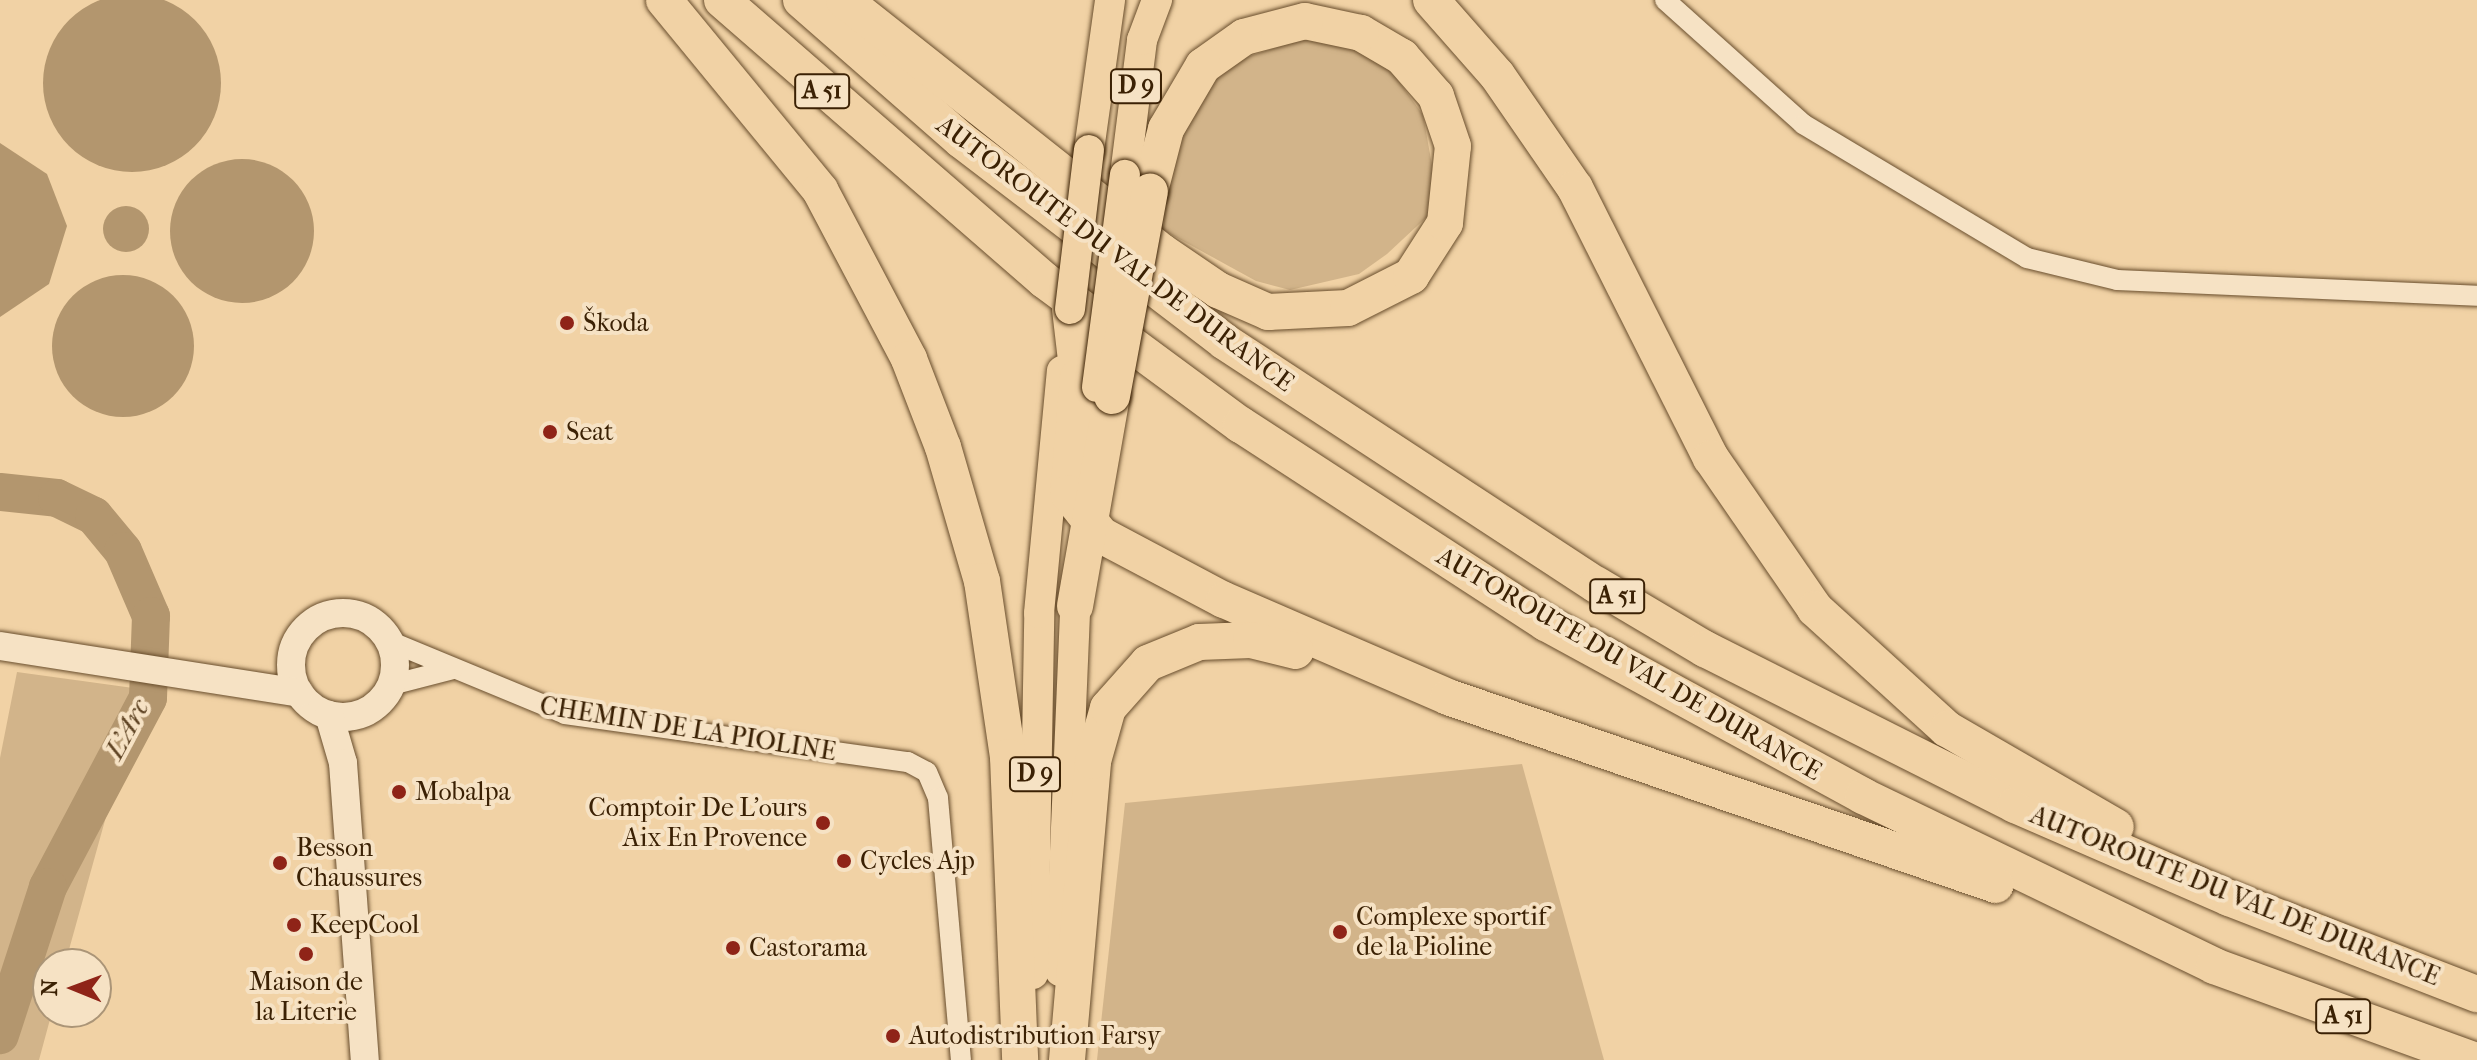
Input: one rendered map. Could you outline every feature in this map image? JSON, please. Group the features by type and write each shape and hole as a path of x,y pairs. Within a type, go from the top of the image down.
{"highway":[{"path":"664,0 820,190 909,359 943,447 982,581 1008,757 1020,1060"},
{"name":"AUTOROUTE DU VAL DE DURANCE","path":"722,0 1000,246 1241,425 1420,544 1768,746 2214,966 2473,1060"},
{"name":"AUTOROUTE DU VAL DE DURANCE","path":"801,0 961,140 1156,291 1494,522 1705,649 1909,754 2123,855 2337,942 2477,994"},
{"path":"844,0 1162,252 1244,304 1288,315 1365,304 1411,276 1445,223 1453,174 1450,127 1427,80 1376,40 1311,11 1258,31 1203,66 1138,183 1087,382 1084,518 1075,606"},
{"path":"1431,0 1497,75 1575,188 1747,518 1854,651 1989,758 2337,942"},
{"path":"1070,309 1087,382"},
{"path":"1084,518 1224,600 1448,697"},
{"path":"1067,1060 1093,761 1119,691 1172,650 1251,640 1448,697 1801,814 2214,966"}],"main road":[{"name":"D 9","path":"1070,309 1110,0"},
{"name":"D 9","path":"1138,183 1142,40 1157,0"},
{"name":"D 9","path":"1031,1060 1039,613 1087,382"},
{"name":"D 9","path":"1058,1060 1062,788 1075,606"},
{"path":"231,677 293,651 310,626 333,614 366,618 389,641 391,685 366,712 343,763"},
{"path":"0,646 231,677 299,693 329,715 343,763 365,1060"},
{"path":"293,651 299,693"},
{"path":"329,715 366,712"}],"street":[{"path":"1665,0 1803,124 2027,258 2117,280 2477,296"},
{"name":"CHEMIN DE LA PIOLINE","path":"389,641 565,714 908,762 927,772 938,798 961,1060"},
{"path":"391,685 453,669"}],"shaded area":[{"path":"132,-6 166,1 195,20 214,49 221,83 214,117 195,146 166,165 132,172 98,165 69,146 50,117 43,83 50,49 69,20 98,1"},
{"path":"1303,39 1367,52 1392,72 1423,115 1435,182 1431,213 1387,254 1359,274 1290,290 1256,281 1163,230 1175,141 1208,83 1234,61"},
{"path":"0,143 47,174 67,226 49,284 0,317"},
{"path":"242,159 269,165 293,180 308,204 314,231 308,258 293,282 269,297 242,303 215,297 191,282 176,258 170,231 176,204 191,180 215,165"},
{"path":"126,206 142,213 149,229 142,245 126,252 110,245 103,229 110,213"},
{"path":"123,275 150,280 173,296 189,319 194,346 189,373 173,396 150,412 123,417 96,412 73,396 57,373 52,346 57,319 73,296 96,280"},
{"path":"17,672 155,691 114,788 69,948 32,948 32,1028 48,1028 39,1060 0,1060 0,758"},
{"name":"Complexe sportif de la Pioline","path":"1522,764 1604,1060 1097,1060 1125,803"}],"waterway":[{"name":"L'Arc","path":"0,492 57,498 94,516 123,551 151,616 148,698 48,887 0,1035"}],"place":[{"name":"Škoda","path":"567,323"},
{"name":"Seat","path":"550,432"},
{"name":"Mobalpa","path":"399,792"},
{"name":"Comptoir De L'ours Aix En Provence","path":"823,823"},
{"name":"Cycles Ajp","path":"844,861"},
{"name":"Besson Chaussures","path":"280,863"},
{"name":"KeepCool","path":"294,925"},
{"name":"Complexe sportif de la Pioline","path":"1340,932"},
{"name":"Castorama","path":"733,948"},
{"name":"Maison de la Literie","path":"306,954"},
{"name":"Autodistribution Farsy","path":"893,1036"}]}
